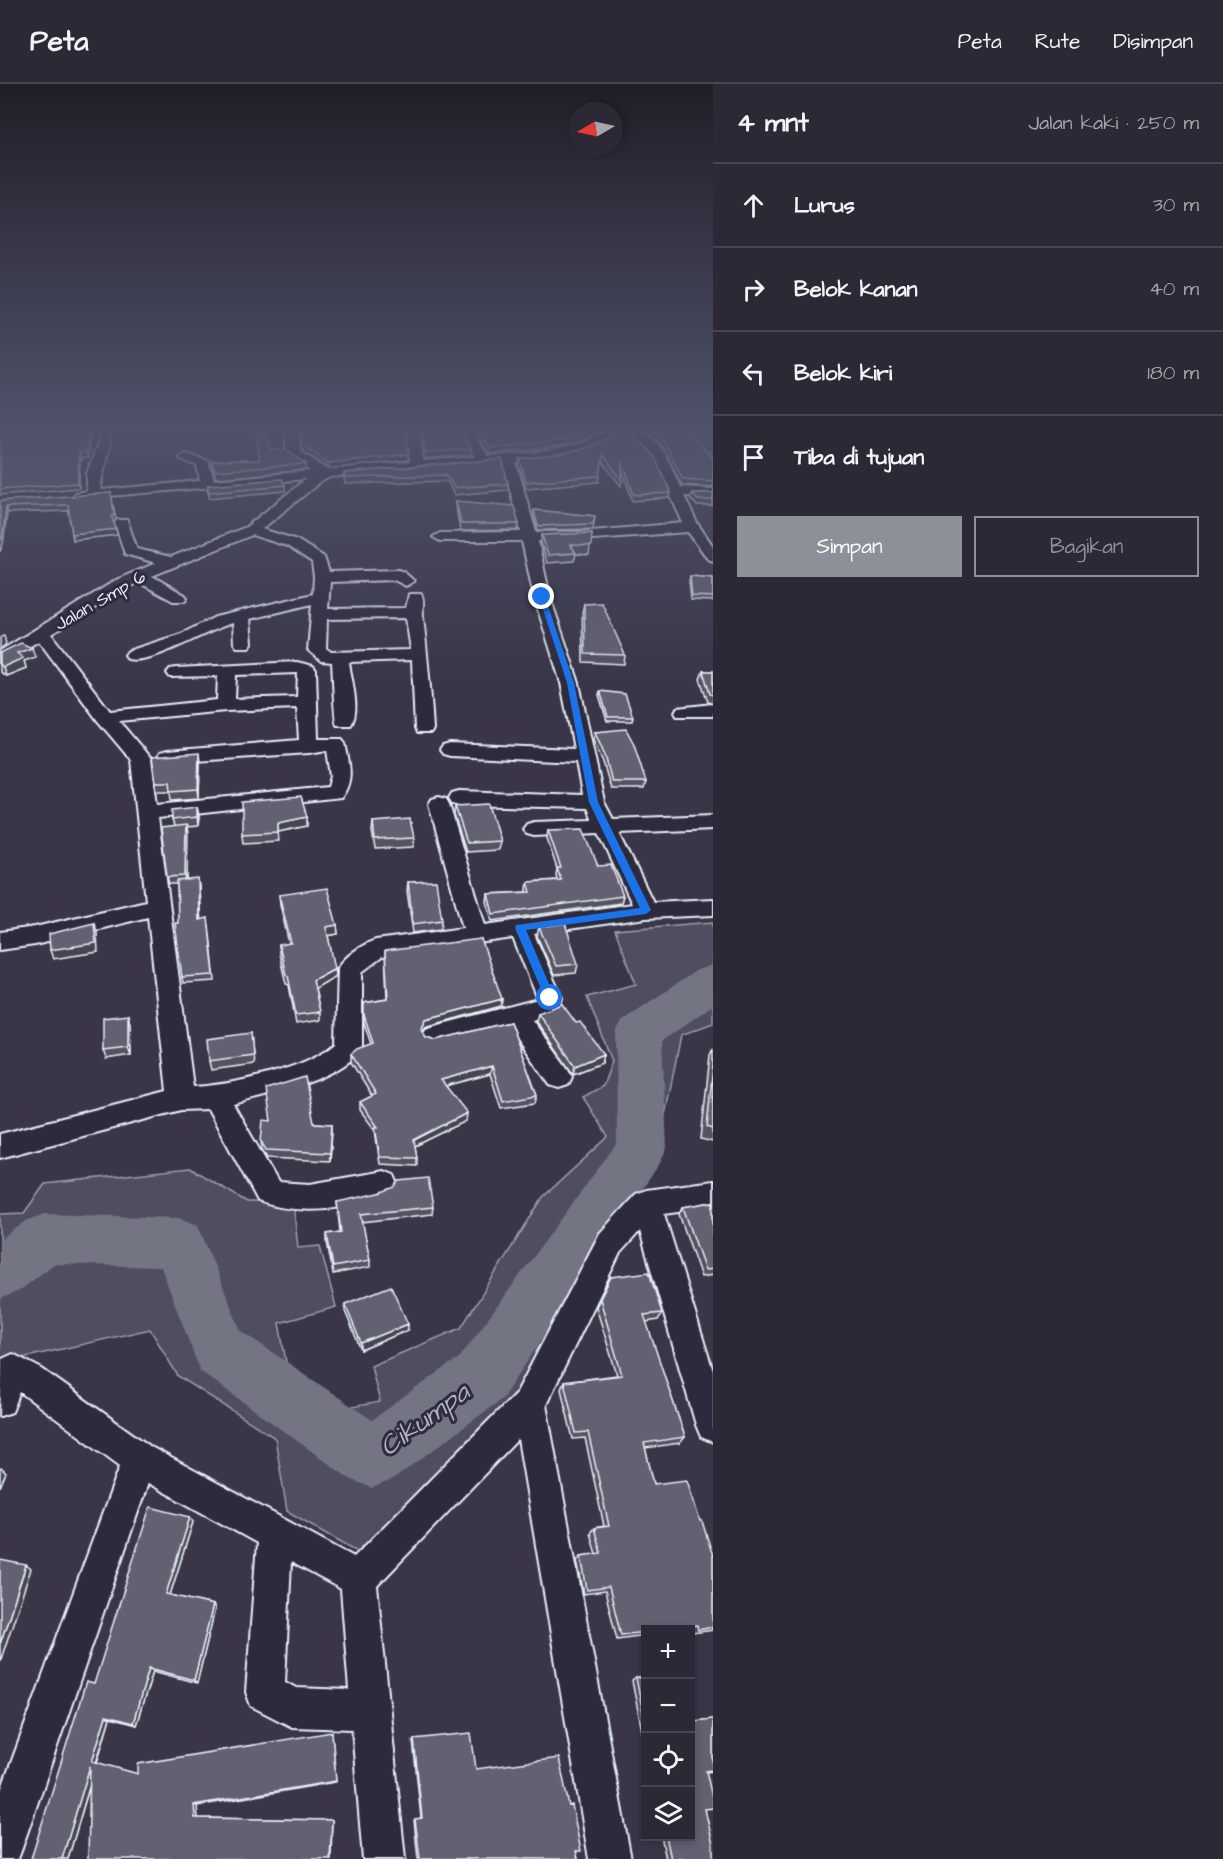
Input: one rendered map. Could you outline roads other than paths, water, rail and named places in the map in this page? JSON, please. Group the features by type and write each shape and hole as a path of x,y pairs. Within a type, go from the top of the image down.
{"street":[{"name":"Jalan Smp 6","path":"0,658 138,575 251,530 273,513"},
{"path":"523,513 544,603 570,683 594,802 646,910"},
{"path":"685,513 692,527 713,556"},
{"path":"122,522 130,551 138,555 174,562"},
{"path":"440,537 580,536 692,527"},
{"path":"251,530 292,543 319,560 322,577 317,650 327,657 420,656"},
{"path":"138,575 179,598"},
{"path":"322,577 398,575 410,588 420,656 424,729"},
{"path":"134,655 187,638 215,624 241,615 319,597"},
{"path":"320,614 414,613"},
{"path":"241,615 243,643"},
{"path":"42,634 105,717 141,759 181,1099"},
{"path":"340,657 344,721"},
{"path":"176,673 306,668 309,747"},
{"path":"226,705 227,670"},
{"path":"105,717 226,705 306,702"},
{"path":"684,712 713,710"},
{"path":"141,759 309,747 335,743 342,780 334,793 148,812"},
{"path":"450,750 586,756"},
{"path":"476,934 449,801 594,802"},
{"path":"534,829 713,822"},
{"path":"0,940 35,936 159,906"},
{"path":"0,1146 181,1099 215,1097 267,1085 333,1061 349,1047 350,968 376,950 646,910 713,907"},
{"path":"435,1036 549,1005 550,998 520,928"},
{"path":"515,1016 559,1077"},
{"path":"215,1097 268,1192 282,1198 384,1184"},
{"path":"384,1859 358,1579 529,1404 610,1243 646,1203 713,1194"},
{"path":"646,1203 713,1425"},
{"path":"0,1400 13,1370 31,1380 138,1459 358,1579"},
{"path":"529,1404 610,1859"},
{"path":"0,1851 138,1459"},
{"path":"275,1534 265,1692 292,1707 369,1710"}],"waterway":[{"name":"Cikumpa","path":"0,1273 45,1239 179,1243 220,1351 372,1457 481,1378 642,1148 639,1033 713,982"}]}
